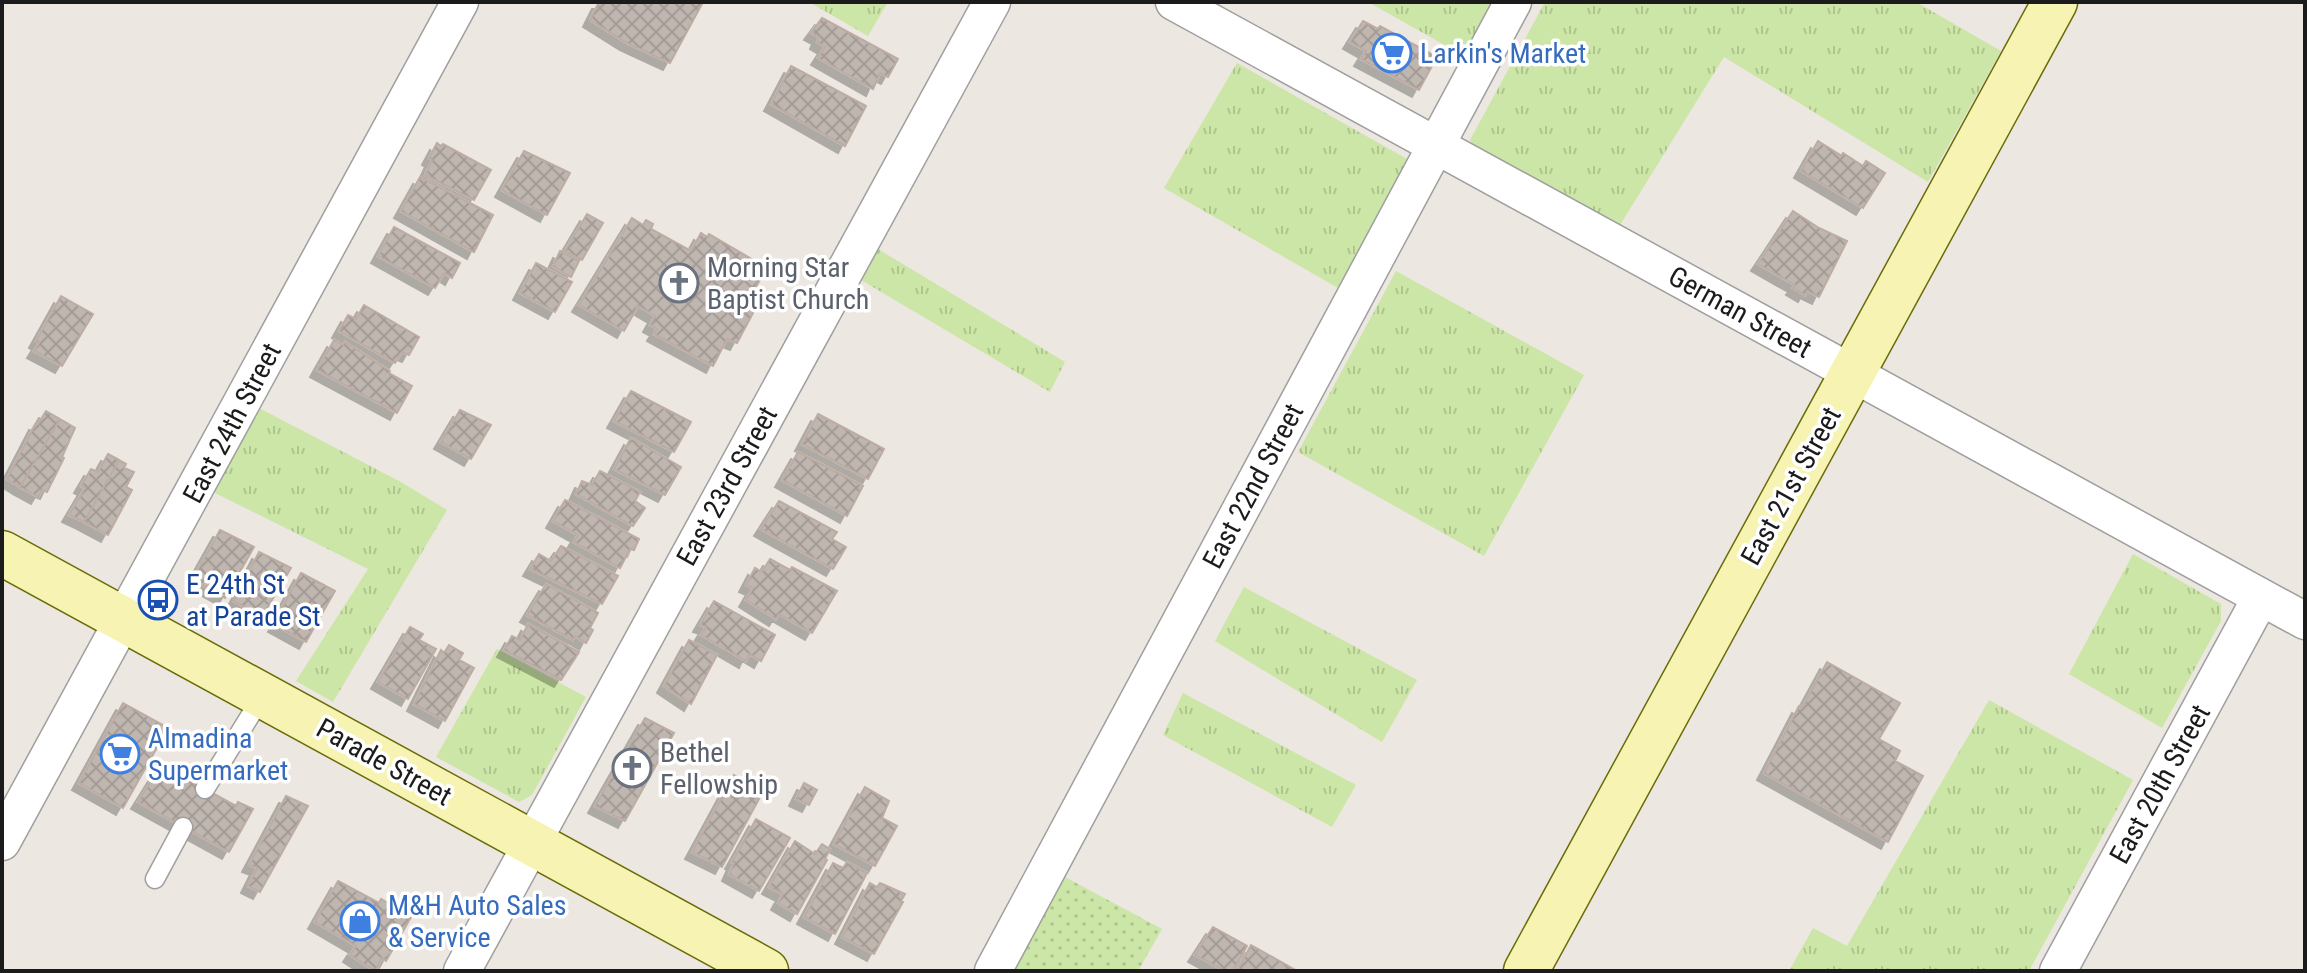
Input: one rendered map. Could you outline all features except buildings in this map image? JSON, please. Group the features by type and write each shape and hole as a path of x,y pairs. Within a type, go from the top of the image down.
{"street":[{"name":"East 24th Street","path":"2,842 460,2"},
{"name":"East 23rd Street","path":"462,971 992,2"},
{"name":"German Street","path":"1174,2 2305,621"},
{"name":"East 22nd Street","path":"993,971 1513,2"},
{"name":"East 21st Street","path":"1526,971 2055,2"},
{"name":"Parade Street","path":"2,553 766,971"},
{"name":"East 20th Street","path":"2058,971 2261,597"}],"lane":[{"path":"205,789 263,695"},
{"path":"155,879 183,827"}],"green space":[{"path":"809,2 888,2 868,36"},
{"path":"1368,2 1497,2 1466,57"},
{"path":"1545,2 1916,2 2001,51 1928,182 1724,57 1620,225 1473,146 1470,140"},
{"path":"1237,63 1407,159 1408,164 1338,288 1164,188"},
{"path":"878,249 1065,362 1050,392 861,280"},
{"path":"1396,271 1584,375 1484,556 1298,452"},
{"path":"257,407 401,482 447,510 333,702 296,681 368,569 213,492"},
{"path":"2133,554 2221,604 2221,621 2162,728 2069,674"},
{"path":"1244,587 1417,680 1382,742 1215,641"},
{"path":"497,649 586,697 532,795 519,802 436,757"},
{"path":"1183,693 1356,785 1332,827 1163,735"},
{"path":"1989,700 2133,780 2029,971 1789,971 1813,928 1847,946"},
{"path":"1065,877 1162,929 1138,971 1014,971"}],"place":[{"name":"Larkin's Market","path":"1392,53"},
{"name":"Morning Star Baptist Church","path":"679,283"},
{"name":"E 24th St at Parade St","path":"158,600"},
{"name":"Almadina Supermarket","path":"120,754"},
{"name":"Bethel Fellowship","path":"632,768"},
{"name":"M&H Auto Sales & Service","path":"360,921"}]}
